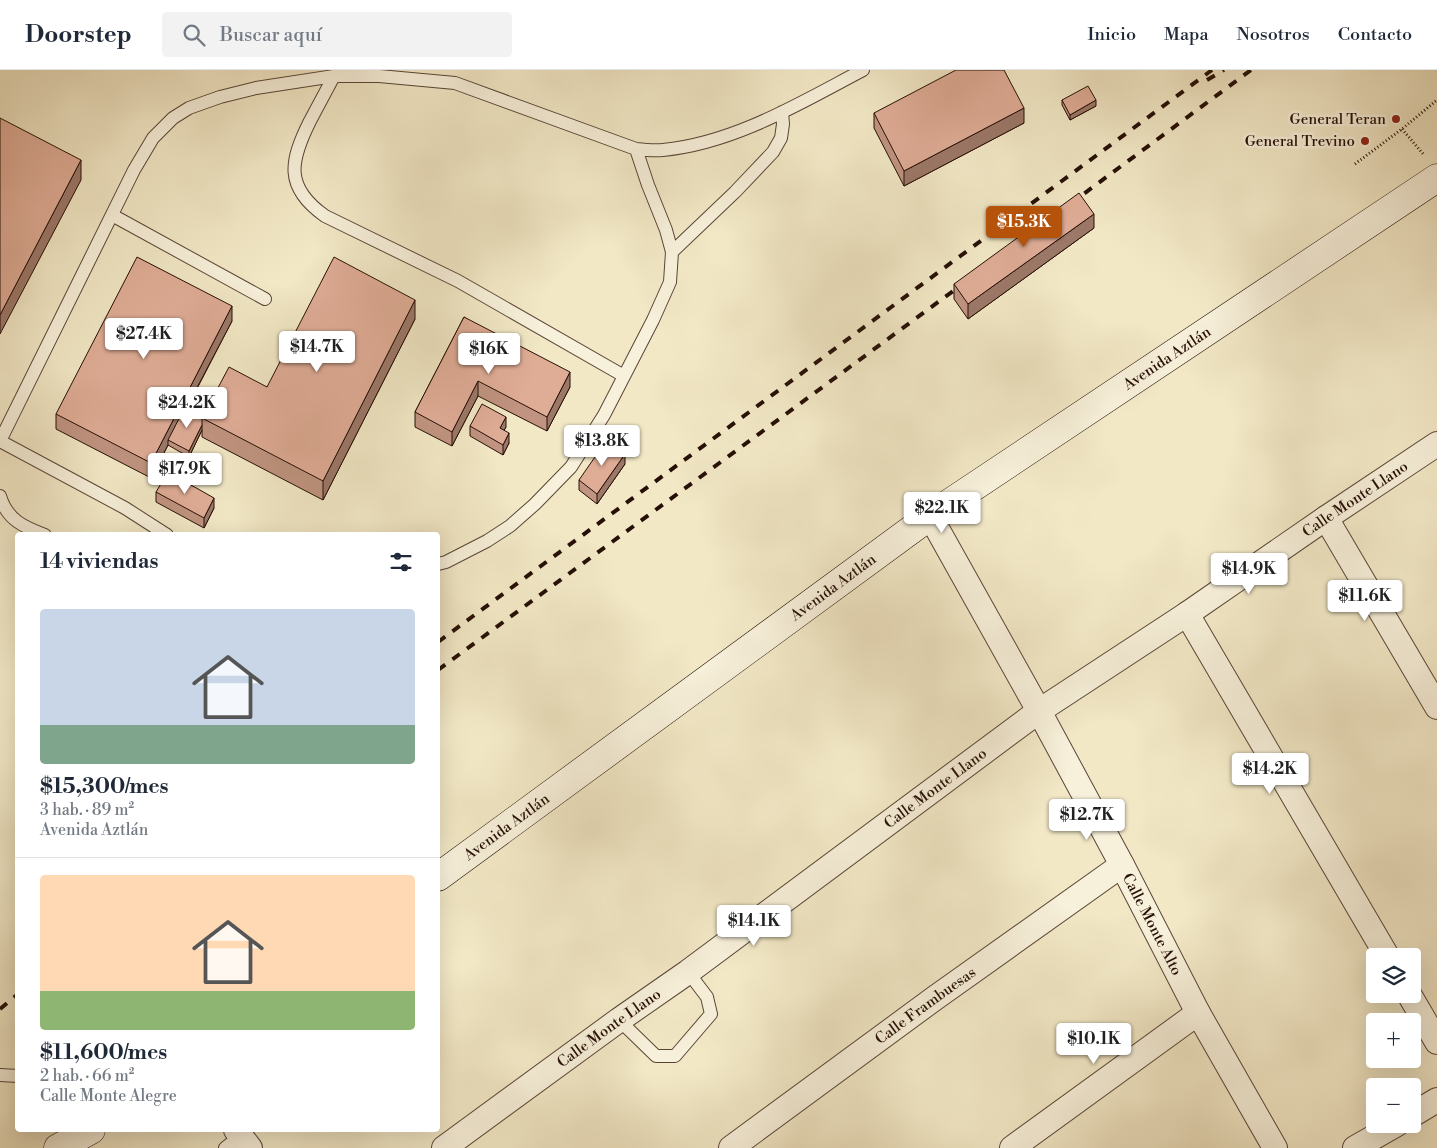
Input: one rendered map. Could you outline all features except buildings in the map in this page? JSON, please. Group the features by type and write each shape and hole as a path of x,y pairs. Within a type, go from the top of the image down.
{"main road":[{"name":"Avenida Aztlán","path":"440,877 930,516 1431,167"}],"street":[{"name":"Calle Monte Llano","path":"444,1148 688,972 1039,711 1187,614 1437,444"},
{"name":"Calle Monte Alto","path":"930,516 1039,711 1198,1012 1276,1148"},
{"path":"1326,518 1437,707"},
{"path":"1187,614 1382,948"},
{"name":"Calle Frambuesas","path":"731,1148 935,998 1122,865"},
{"path":"1414,1003 1437,1042"},
{"path":"1012,1148 1198,1012"},
{"path":"1421,1110 1437,1100"},
{"path":"1355,1148 1381,1133"}],"lane":[{"path":"162,532 125,508 0,441 134,170 153,138 173,118 189,108 220,97 256,88 334,76 379,76 455,83 636,149 662,150 730,135 782,112 863,70"},
{"path":"334,76 298,145 294,163 296,180 301,192 311,206 326,216 458,281 624,376"},
{"path":"672,252 735,192 773,152 781,138 782,112"},
{"path":"440,564 487,541 510,526 535,504 571,467 604,415 670,282 672,252 666,230 636,149"},
{"path":"112,215 265,299"},
{"path":"0,496 12,519 38,532"},
{"path":"619,1020 656,1056 674,1056 712,1014 707,997 688,972"},
{"path":"0,1075 15,1076"}],"path":[{"path":"1355,164 1437,100"},
{"path":"1402,129 1431,167"}],"railway":[{"path":"440,641 1212,70"},
{"path":"1207,80 1224,70"},
{"path":"1070,204 1251,70"},
{"path":"440,669 964,283"},
{"path":"0,1009 15,996"}],"place":[{"name":"General Teran","path":"1396,119"},
{"name":"General Trevino","path":"1365,141"}]}
